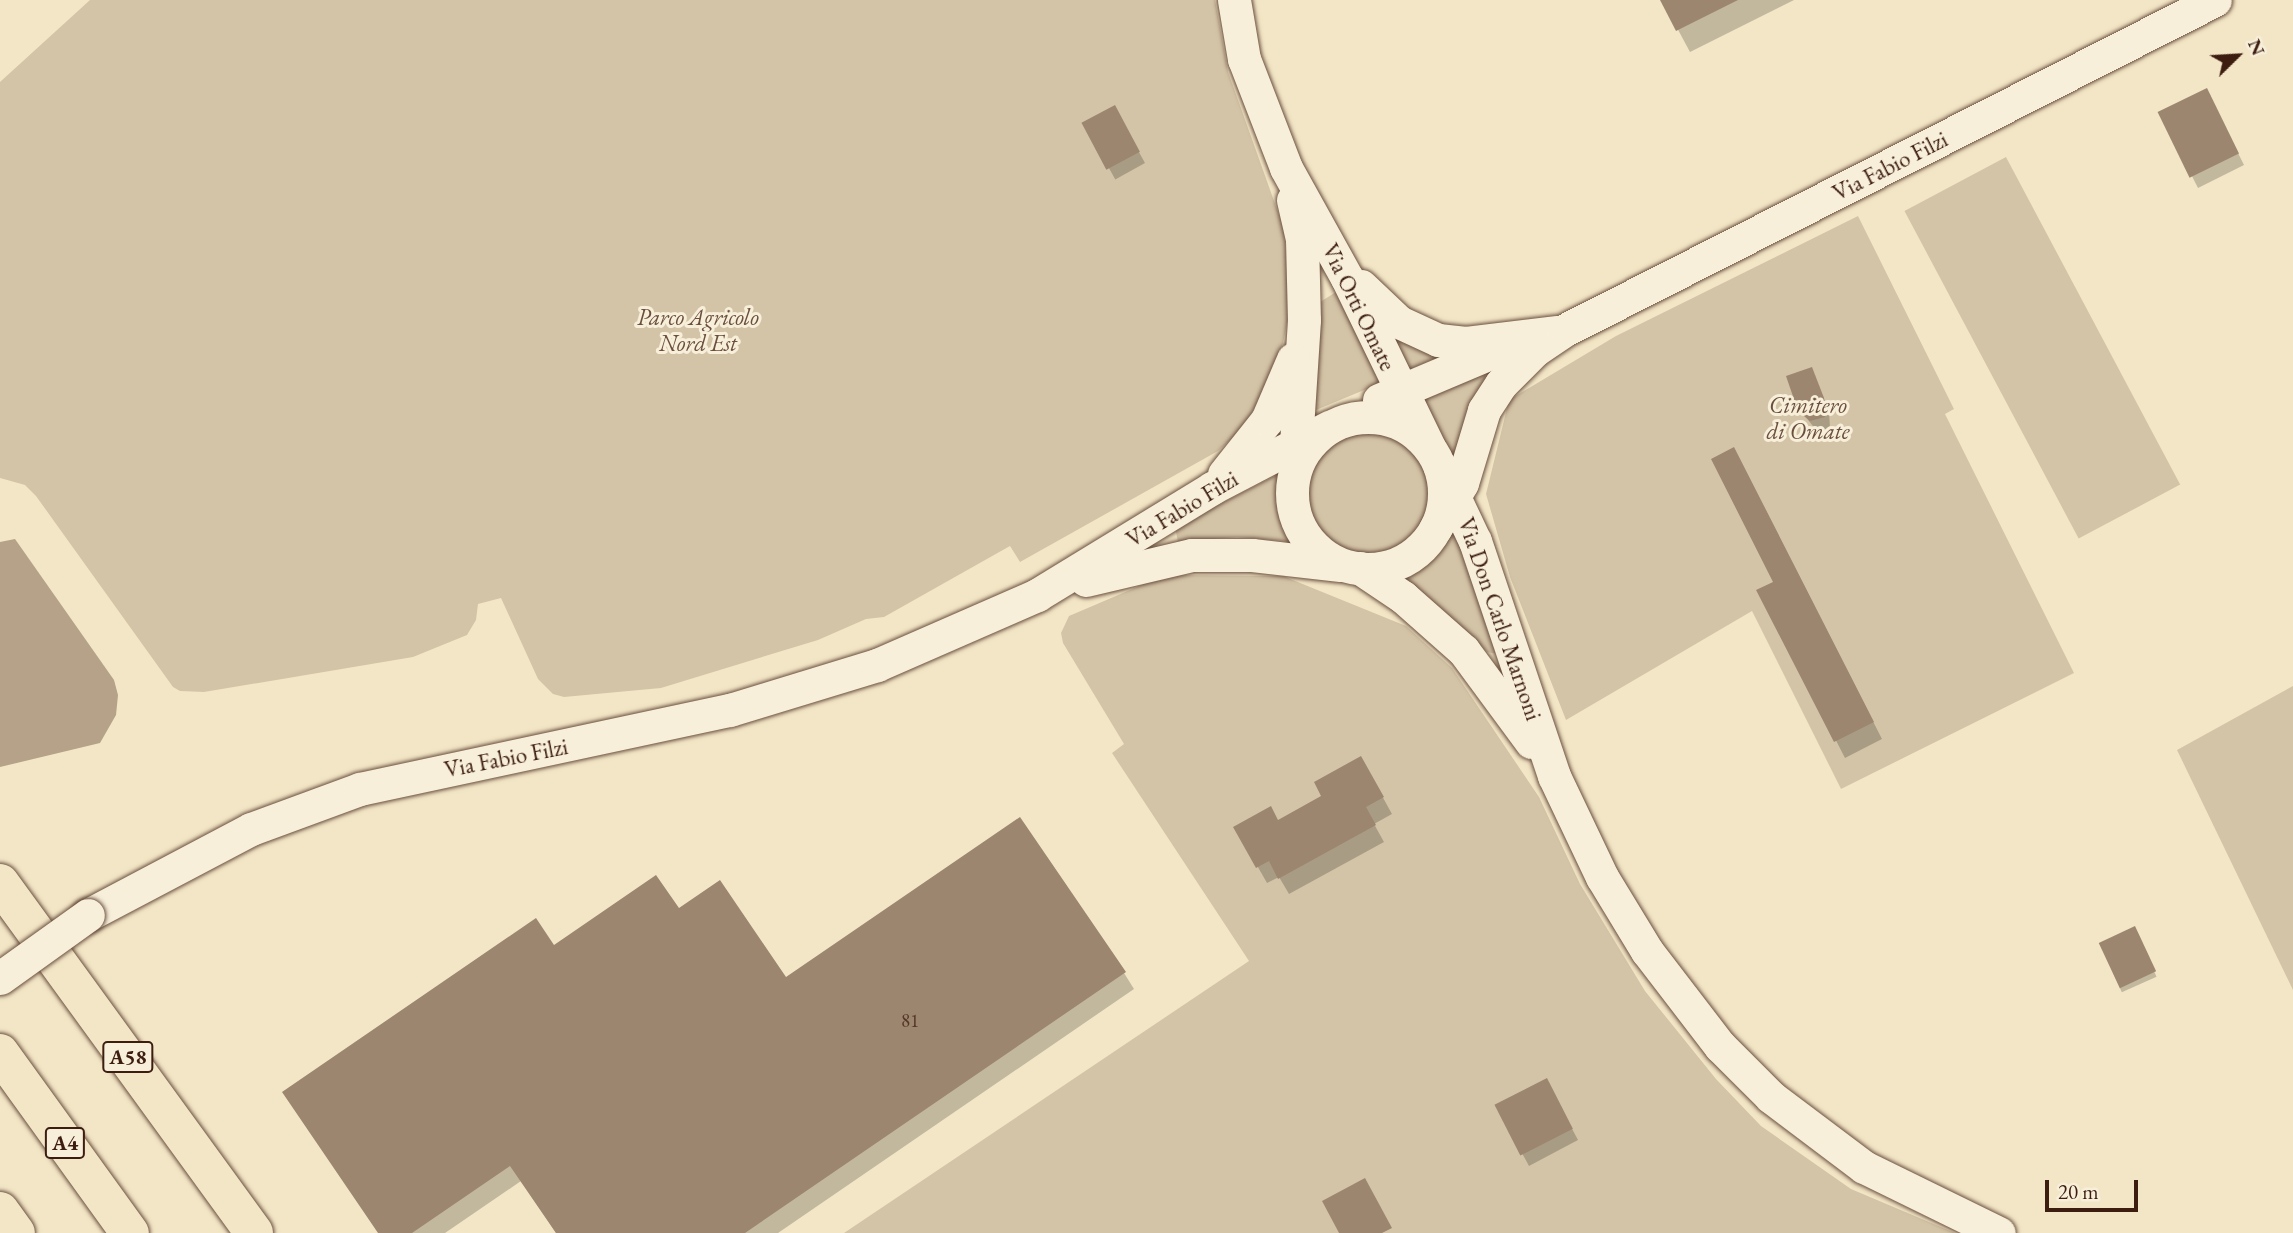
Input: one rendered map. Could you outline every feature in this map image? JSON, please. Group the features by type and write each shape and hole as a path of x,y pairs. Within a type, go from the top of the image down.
{"highway":[{"name":"A58","path":"0,883 254,1233"},
{"name":"A4","path":"0,1053 130,1233"},
{"path":"0,1210 16,1233"}],"street":[{"name":"Via Orti Omate","path":"1234,0 1244,59 1286,168 1302,239 1304,320 1293,480"},
{"name":"Via Fabio Filzi","path":"1037,595 1212,488 1398,389 1548,334 2216,0"},
{"name":"Via Orti Omate","path":"1286,168 1329,244 1398,389 1434,456"},
{"name":"Via Fabio Filzi","path":"1329,244 1377,304 1412,330 1438,340 1466,343 1548,334"},
{"name":"Via Orti Omate","path":"1212,488 1267,421 1304,320"},
{"name":"Via Fabio Filzi","path":"1435,529 1455,498 1476,431 1492,397 1548,334"},
{"path":"1390,419 1412,430 1434,456 1444,492 1435,529 1408,557 1391,566 1354,567 1323,554 1304,534 1294,509 1293,480 1306,449 1336,424 1390,419"},
{"name":"Via Don Carlo Marnoni","path":"1434,456 1475,541 1554,776 1602,877 1647,951 1736,1063 1781,1105 1864,1167 1999,1233"},
{"name":"Via Fabio Filzi","path":"0,978 88,915 223,843 336,797 791,694 877,665 1037,595 1132,567 1192,555 1252,555 1354,567"},
{"name":"Via Don Carlo Marnoni","path":"1354,567 1403,597 1481,670 1554,776"}],"green space":[{"name":"Parco Agricolo Nord Est","path":"90,0 1215,0 1228,72 1284,229 1290,308 1283,343 1261,397 1242,429 1218,451 1020,562 1010,546 884,617 866,619 818,640 661,688 564,697 553,694 538,679 501,598 478,604 476,620 467,635 413,657 204,692 180,691 173,687 36,496 25,485 0,478 0,82"},
{"path":"2006,157 2180,485 2079,539 1904,211"},
{"name":"Cimitero di Omate","path":"1858,216 1954,409 1945,414 2074,673 1841,789 1752,611 1566,720 1510,577 1486,494 1509,400 1616,336"},
{"path":"1336,292 1381,383 1316,410 1309,407 1317,304"},
{"path":"1390,331 1435,350 1436,358 1401,373"},
{"path":"1483,370 1486,379 1458,454 1450,455 1414,393"},
{"path":"1368,432 1391,437 1411,450 1424,470 1429,493 1424,516 1411,536 1391,549 1368,554 1345,549 1325,536 1312,516 1307,493 1312,470 1325,450 1345,437"},
{"path":"1283,472 1282,507 1296,542 1237,537 1178,542 1175,527"},
{"path":"1458,522 1497,654 1487,652 1404,577"},
{"path":"1165,575 1283,576 1406,626 1452,668 1539,797 1580,884 1645,991 1716,1079 1761,1126 1851,1189 1955,1233 844,1233 1249,961 1112,753 1124,744 1063,643 1061,633 1069,616"},
{"path":"2293,686 2293,990 2177,750"}],"shaded area":[{"path":"15,539 114,680 118,695 116,715 100,743 0,767 0,542"}],"building":[{"path":"1660,0 1738,0 1676,31"},
{"path":"2207,88 2239,154 2190,178 2158,112"},
{"path":"1115,105 1140,152 1106,170 1081,123"},
{"path":"1812,367 1824,398 1825,417 1810,421 1798,411 1786,376"},
{"path":"1734,447 1874,722 1834,742 1756,590 1773,582 1711,459"},
{"path":"1361,756 1384,797 1366,807 1376,825 1278,879 1269,861 1256,868 1233,827 1271,806 1278,820 1321,796 1314,782"},
{"path":"1020,817 1126,972 745,1233 556,1233 510,1166 412,1233 378,1233 282,1092 536,918 554,945 656,875 679,908 720,880 786,977"},
{"path":"2135,926 2156,971 2120,988 2099,943"},
{"path":"1547,1078 1573,1129 1520,1156 1494,1105"},
{"path":"1365,1178 1392,1228 1382,1233 1339,1233 1322,1201"}]}
